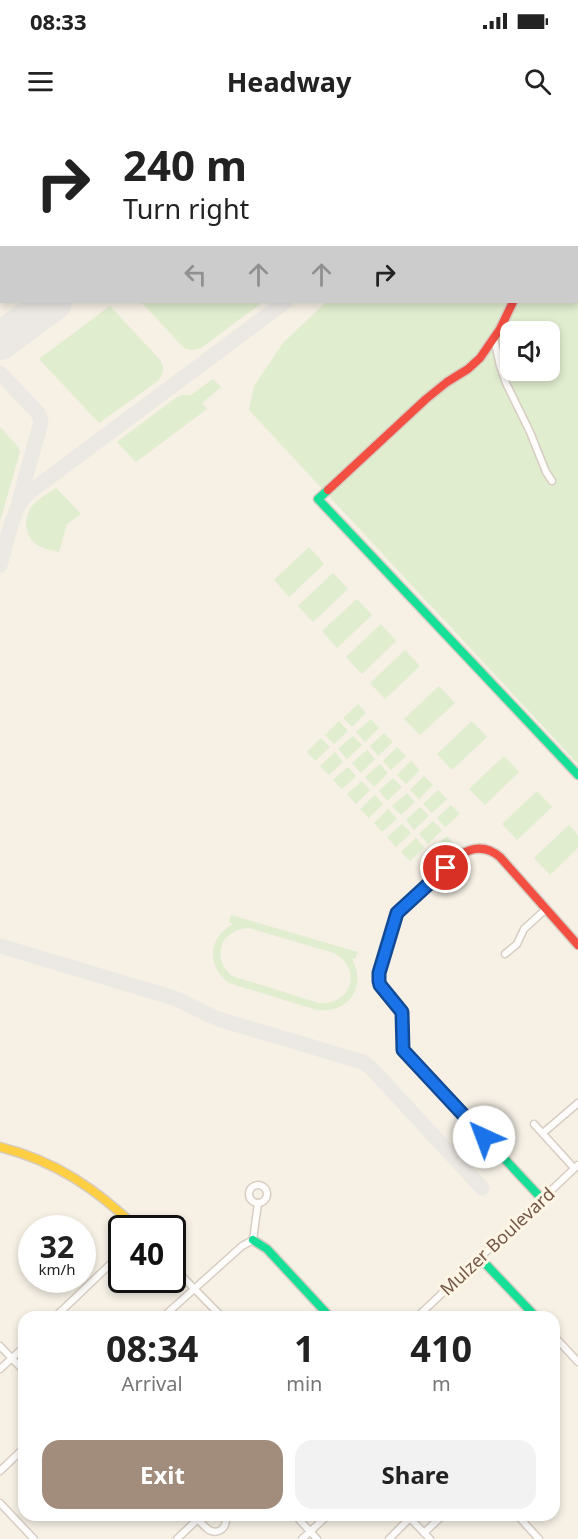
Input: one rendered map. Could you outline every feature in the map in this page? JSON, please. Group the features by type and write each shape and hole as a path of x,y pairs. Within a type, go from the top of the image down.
{"street":[{"path":"512,303 494,338 476,363 431,394 318,499 578,775"},
{"path":"494,338 506,383 552,481"},
{"path":"542,1199 405,1052 402,1047 402,1012 383,989 378,978 397,913 460,855 471,849 483,848 495,853 578,945"},
{"path":"505,954 517,944 524,929 546,909"},
{"path":"543,1133 578,1103"},
{"path":"534,1124 576,1167"},
{"path":"0,1147 35,1157 77,1178 122,1215"},
{"name":"Mulzer Boulevard","path":"423,1311 576,1167"},
{"path":"254,1240 258,1203"},
{"path":"169,1311 242,1245 254,1240"},
{"path":"254,1240 267,1249 324,1311"},
{"path":"480,1258 530,1311"},
{"path":"61,1311 108,1266"},
{"path":"186,1280 216,1311"},
{"path":"560,1342 578,1362"},
{"path":"0,1346 18,1364"},
{"path":"0,1369 18,1352"},
{"path":"0,1471 18,1454"},
{"path":"0,1503 34,1539"},
{"path":"177,1539 196,1521"},
{"path":"203,1521 207,1528 215,1532 220,1531 226,1521"},
{"path":"301,1521 317,1539"},
{"path":"302,1539 321,1521"},
{"path":"390,1539 406,1521"},
{"path":"413,1521 430,1539"},
{"path":"424,1533 437,1521"},
{"path":"522,1521 539,1539"}],"green space":[{"path":"142,303 262,303 201,348 189,350 184,348"},
{"path":"325,303 578,303 578,764 249,410 254,386 283,343"},
{"path":"110,306 160,360 163,370 159,380 99,423 39,359"},
{"path":"213,379 221,387 202,403 207,409 136,462 117,442 177,397 191,395"},
{"path":"0,427 20,452 0,521"},
{"path":"56,488 81,514 67,524 59,552 36,544 29,536 26,526 26,520 33,505"},
{"path":"309,547 324,564 289,597 274,580"},
{"path":"333,573 348,589 313,622 298,606"},
{"path":"357,599 372,615 337,648 322,631"},
{"path":"381,624 396,641 362,674 346,657"},
{"path":"405,650 420,666 385,699 370,683"},
{"path":"439,686 455,703 420,735 404,719"},
{"path":"358,704 366,713 352,727 343,718"},
{"path":"371,719 379,728 365,742 356,732"},
{"path":"339,721 348,731 334,744 325,735"},
{"path":"472,721 487,737 452,770 437,754"},
{"path":"384,733 393,742 378,756 370,746"},
{"path":"353,736 362,745 347,759 338,749"},
{"path":"321,738 330,747 315,761 307,752"},
{"path":"397,747 406,756 391,770 383,761"},
{"path":"367,750 375,759 361,773 352,763"},
{"path":"335,752 343,762 329,775 320,766"},
{"path":"504,756 519,772 485,805 469,789"},
{"path":"411,761 420,770 406,784 397,775"},
{"path":"380,764 388,773 374,787 365,777"},
{"path":"348,767 356,776 342,789 333,780"},
{"path":"424,776 433,785 419,799 410,790"},
{"path":"393,778 402,787 387,801 379,791"},
{"path":"362,781 370,790 356,804 347,794"},
{"path":"438,790 447,799 432,813 423,804"},
{"path":"537,791 552,807 517,840 502,824"},
{"path":"407,793 415,802 401,815 392,806"},
{"path":"375,795 383,804 369,818 360,809"},
{"path":"451,805 460,814 445,827 437,818"},
{"path":"420,807 429,816 414,830 406,820"},
{"path":"388,809 397,819 382,832 374,823"},
{"path":"433,821 442,830 428,844 419,834"},
{"path":"402,824 411,833 396,847 387,837"},
{"path":"569,825 578,835 578,848 550,875 534,858"},
{"path":"447,836 455,845 441,859 432,849"},
{"path":"416,838 424,848 410,861 401,852"},
{"path":"231,915 358,952 355,959 352,959 357,979 352,996 338,1008 317,1010 229,983 216,968 213,952 219,936 233,924 229,922","holes":["249,928 334,953 349,968 350,985 339,999 319,1003 232,976 225,969 220,953 231,933"]}],"taxiway":[{"path":"0,565 13,518 27,494 284,303"},
{"path":"0,373 38,413 41,422 19,501"},
{"path":"0,946 174,998 218,1019 363,1062 482,1188"}],"runway":[{"path":"0,341 52,303"}],"traffic: fast":[{"path":"328,490 318,499 578,775"},
{"path":"388,994 403,1012 402,1047 405,1052 542,1199"},
{"path":"253,1240 267,1249 324,1311"},
{"path":"480,1258 530,1311"}],"traffic: slow":[{"path":"0,1147 57,1168 90,1189 122,1215"}],"traffic: jam":[{"path":"328,490 426,399 480,358 500,329 513,303"},
{"path":"388,994 380,985 379,973 395,917 460,855 470,850 485,849 500,857 578,945"}],"route":[{"path":"446,868 397,913 380,967 379,981 402,1012 403,1050 484,1137"}]}
